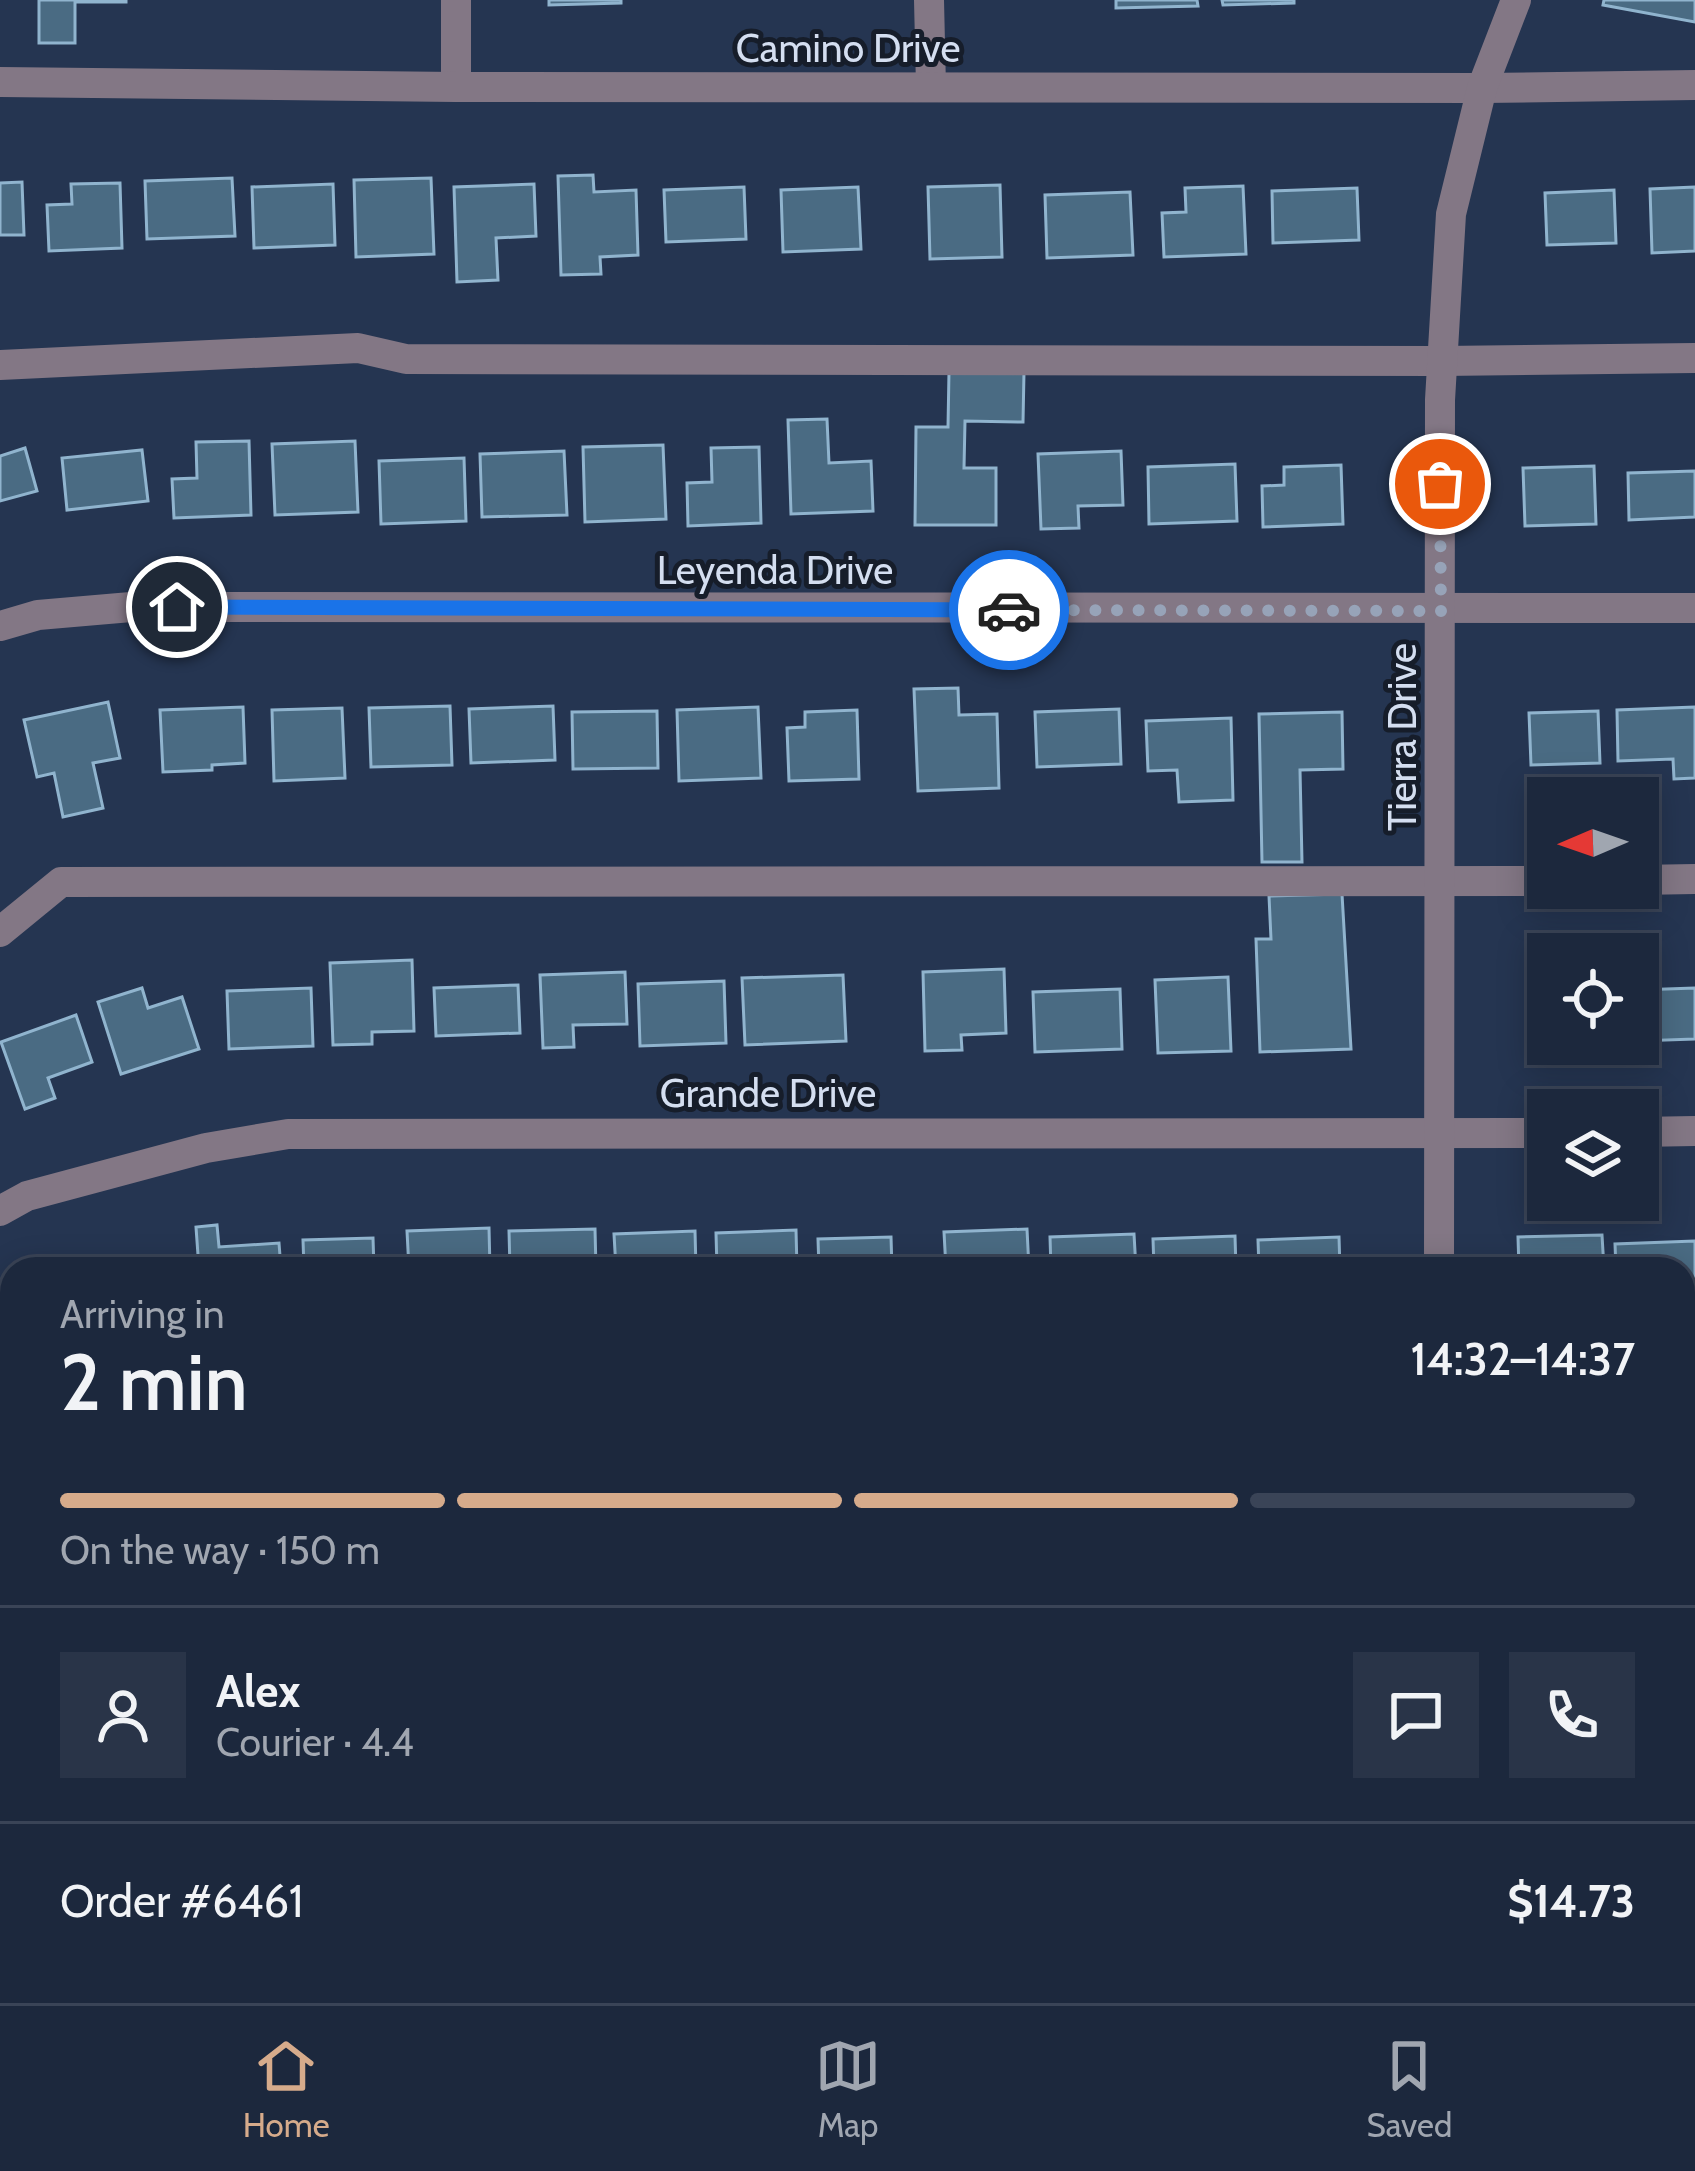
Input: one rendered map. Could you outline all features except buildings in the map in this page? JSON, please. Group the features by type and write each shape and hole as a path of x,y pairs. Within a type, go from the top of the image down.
{"street":[{"path":"456,0 456,87"},
{"path":"929,0 931,87"},
{"name":"Tierra Drive","path":"1439,1257 1442,361 1451,214 1482,88 1516,0"},
{"name":"Camino Drive","path":"0,82 456,87 1695,85"},
{"path":"0,364 358,348 406,358 1695,358"},
{"name":"Leyenda Drive","path":"0,626 38,615 130,607 1695,608"},
{"path":"1659,880 1695,879"},
{"path":"0,932 61,882 1527,881"},
{"path":"1659,1132 1695,1131"},
{"name":"Grande Drive","path":"0,1210 27,1196 206,1148 288,1134 1527,1133"}],"way so far":[{"path":"1009,610 1441,611 1440,484"}],"route":[{"path":"177,607 1009,610"}]}
